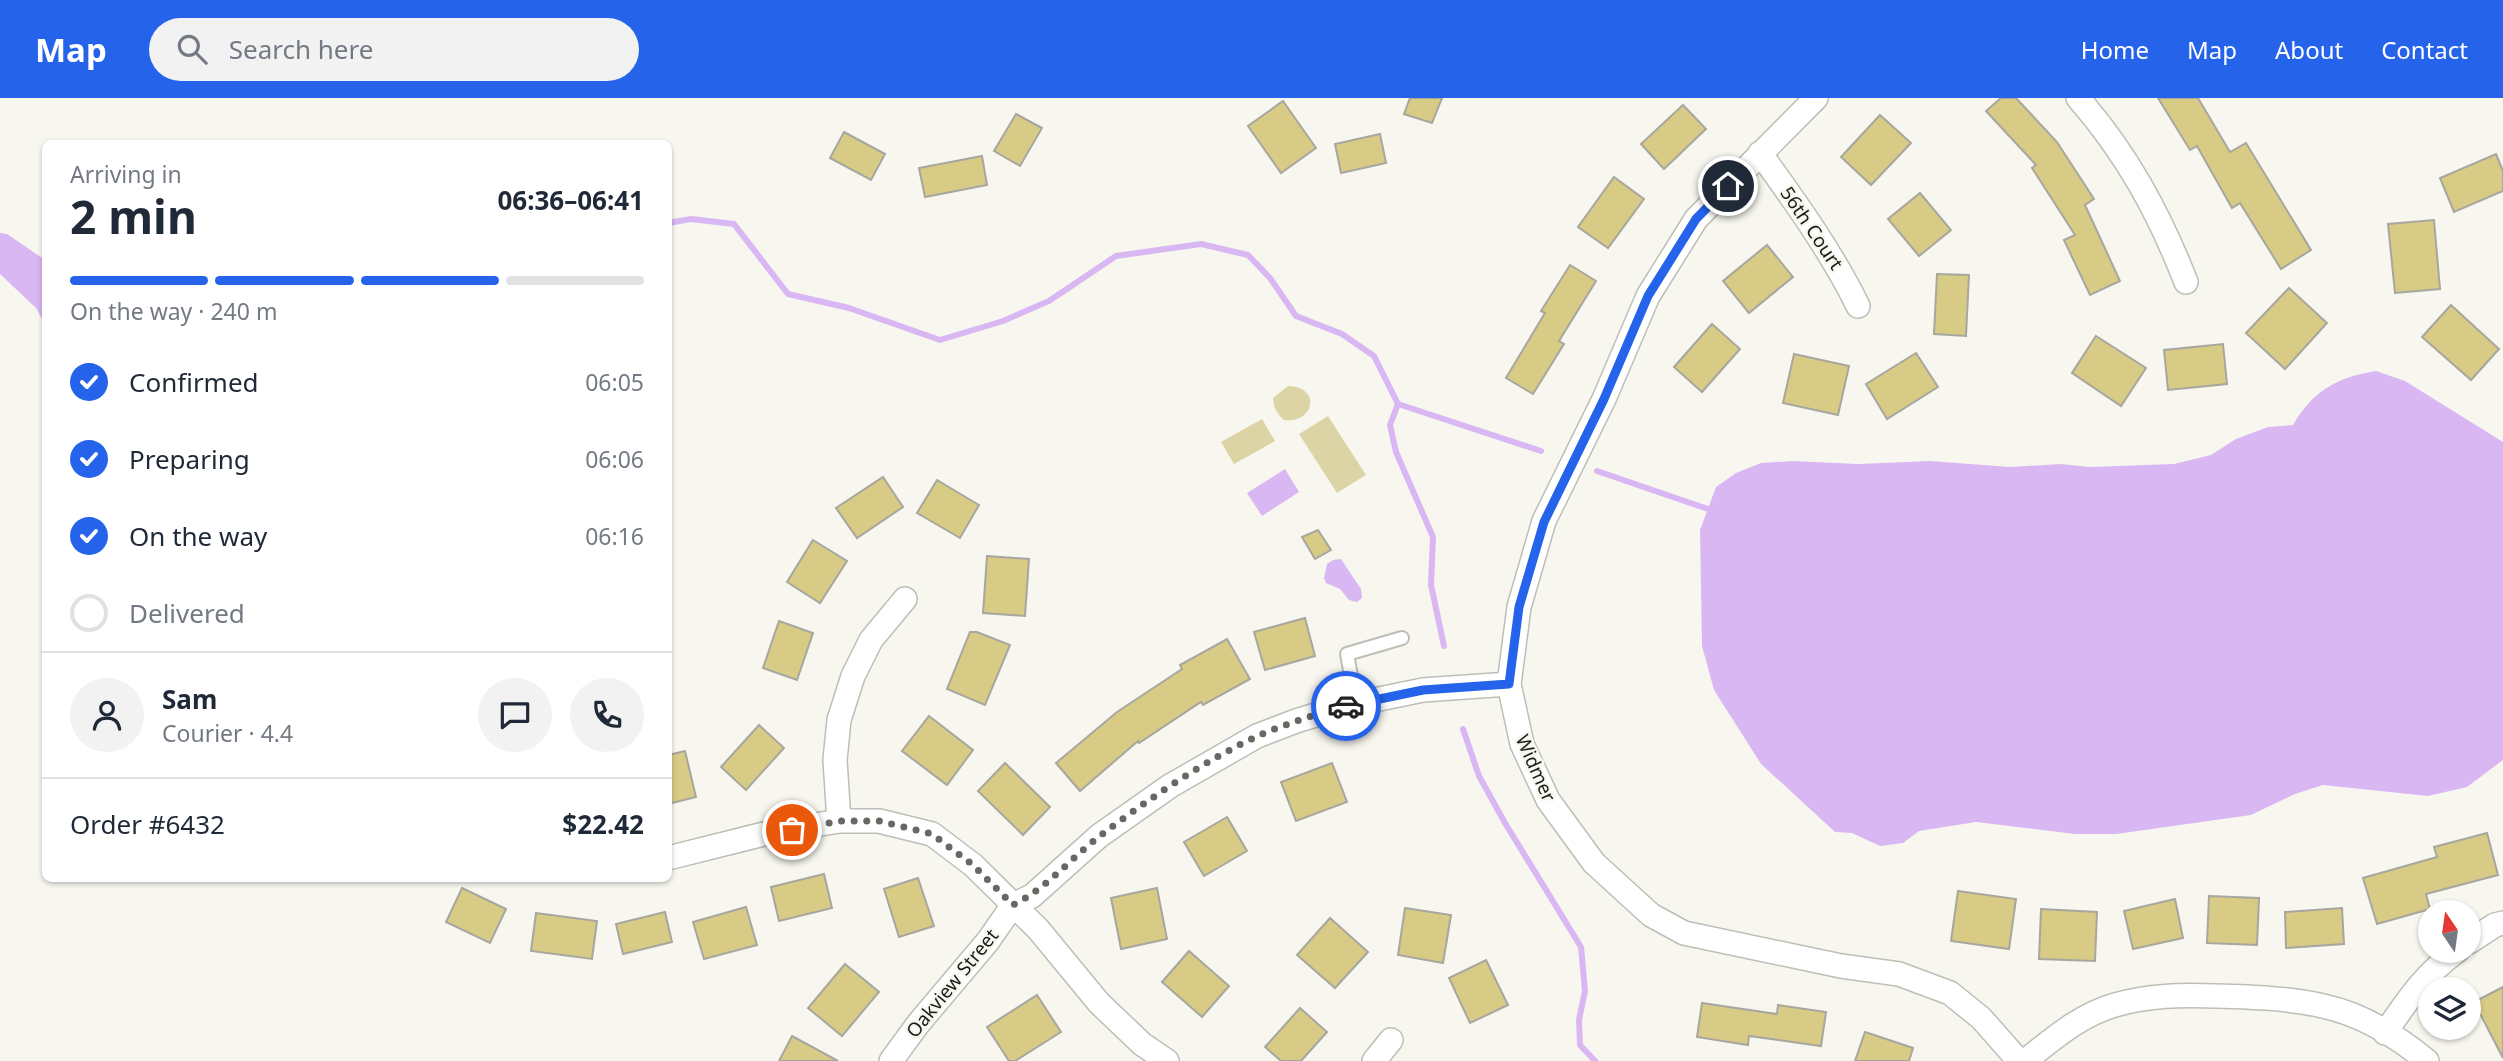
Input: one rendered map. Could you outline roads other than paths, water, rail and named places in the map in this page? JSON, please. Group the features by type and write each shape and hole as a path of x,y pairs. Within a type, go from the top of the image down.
{"street":[{"name":"Widmer","path":"1816,98 1696,219 1648,296 1604,399 1544,522 1519,607 1509,684 1522,744 1548,800 1594,863 1651,915 1684,933 1841,966 1899,974 1950,993 1981,1018 2019,1061"},
{"path":"2078,98 2106,131 2143,186 2168,234 2186,282"},
{"name":"56th Court","path":"1760,153 1840,268 1858,306"},
{"path":"839,821 835,760 839,720 853,676 871,640 905,599"},
{"path":"1013,905 1032,896 1099,836 1170,786 1258,736 1356,703 1423,690 1509,684"},
{"path":"672,857 768,834 839,821 879,821 932,834 973,865 1064,959 1099,1003 1142,1044 1167,1061"},
{"name":"Oakview Street","path":"891,1061 918,1024 988,941 1013,905"},
{"path":"2482,934 2503,923"},
{"path":"2385,1033 2417,986 2440,963"},
{"path":"2025,1061 2073,1023 2115,1005 2166,995 2267,998 2325,1006 2366,1021 2427,1061"},
{"path":"1374,1061 1391,1040"}],"lane":[{"path":"1356,703 1347,654 1402,638"}],"waterway":[{"path":"672,222 691,219 734,224 788,294 849,308 940,340 1003,321 1049,301 1116,256 1201,244 1248,255 1270,278 1296,316 1342,334 1374,356 1398,404 1541,451"},
{"path":"1398,404 1390,425 1396,452 1433,537 1431,585 1444,646"},
{"path":"1597,471 1708,509"},
{"path":"1463,729 1479,776 1581,947 1585,991 1579,1020 1580,1045 1595,1061"}]}
